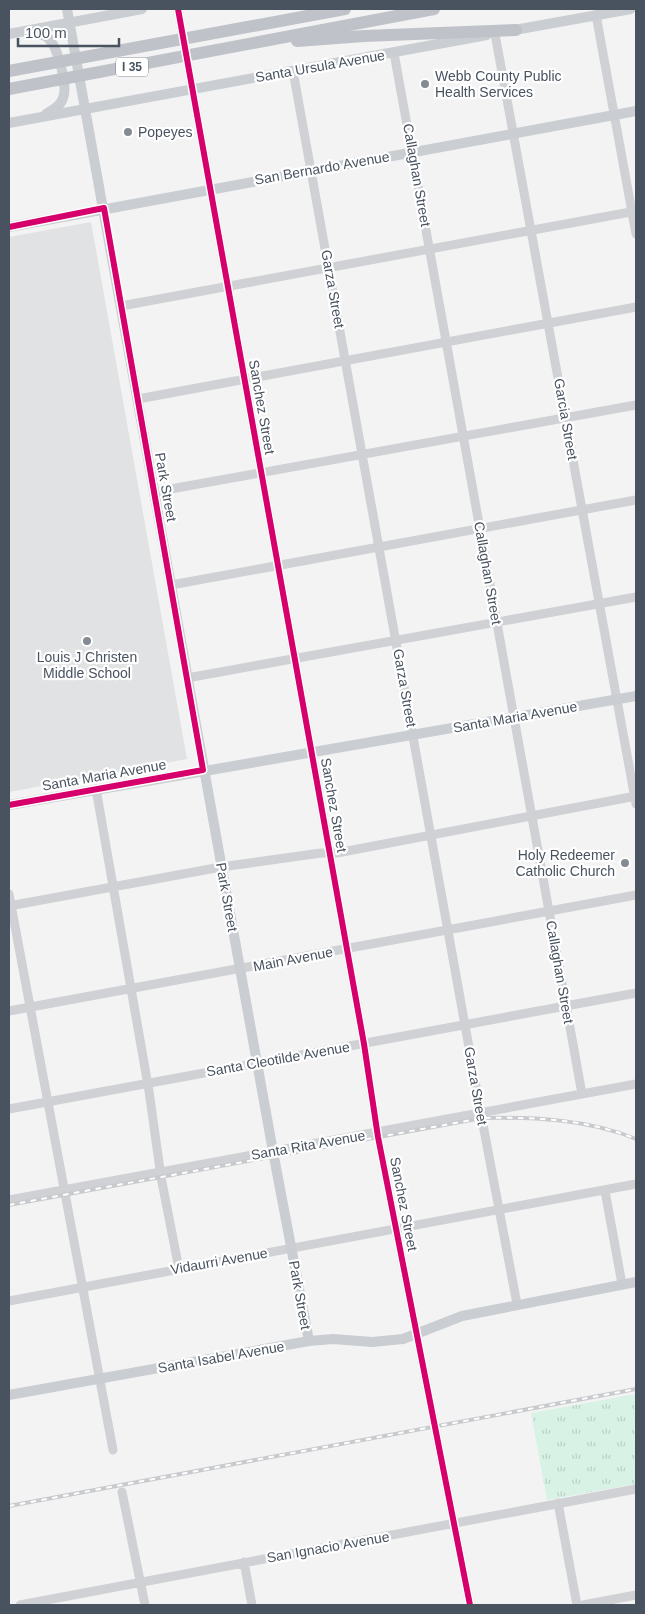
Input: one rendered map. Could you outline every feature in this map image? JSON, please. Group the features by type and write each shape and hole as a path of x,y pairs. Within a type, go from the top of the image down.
{"highway":[{"name":"I 35","path":"9,71 346,9"},
{"name":"I 35","path":"9,89 262,43 338,26 434,9"},
{"path":"262,43 364,36 516,30"}],"main road":[{"name":"Park Street","path":"67,9 203,770 309,1341"},
{"path":"9,34 142,9"},
{"name":"Santa Ursula Avenue","path":"9,123 631,9"},
{"path":"27,31 44,35 50,39 58,54 65,93 60,104 44,116"},
{"name":"San Bernardo Avenue","path":"9,227 636,111"},
{"name":"Santa Maria Avenue","path":"9,805 636,696"},
{"name":"Santa Isabel Avenue","path":"9,1395 309,1341 333,1338 391,1341 416,1335 462,1316 636,1282"}],"street":[{"name":"Sanchez Street","path":"178,9 330,852 378,1133 470,1605"},
{"path":"596,15 634,212 636,234"},
{"name":"Garcia Street","path":"495,34 636,799"},
{"name":"Callaghan Street","path":"394,53 582,1094"},
{"name":"Garza Street","path":"293,71 517,1304"},
{"path":"121,306 634,212"},
{"path":"138,399 636,307"},
{"path":"154,492 636,404"},
{"path":"171,585 636,500"},
{"path":"187,678 636,597"},
{"path":"96,789 148,1083 160,1172 179,1269"},
{"path":"10,906 221,867 330,852 636,799"},
{"path":"9,894 98,1379 113,1450"},
{"name":"Main Avenue","path":"9,1012 636,895"},
{"name":"Santa Cleotilde Avenue","path":"9,1109 636,993"},
{"name":"Santa Rita Avenue","path":"9,1200 636,1084"},
{"name":"Vidaurri Avenue","path":"9,1301 636,1184"},
{"path":"605,1191 622,1284"},
{"name":"San Ignacio Avenue","path":"20,1605 41,1603 244,1562 636,1489"},
{"path":"122,1492 145,1605"},
{"path":"558,1503 577,1605"},
{"path":"244,1562 252,1605"},
{"path":"582,1605 636,1595"}],"shaded area":[{"path":"91,222 187,759 9,792 9,237"}],"green space":[{"path":"636,1394 636,1484 547,1500 531,1413"}],"railway":[{"path":"9,1205 482,1118 521,1118 580,1123 618,1132 636,1139"},
{"path":"9,1506 636,1389"}],"cycle path":[{"path":"178,9 364,1044 378,1137 470,1605"},
{"path":"9,227 104,208 203,770 9,805"}],"place":[{"name":"Webb County Public Health Services","path":"425,84"},
{"name":"Popeyes","path":"128,132"},
{"name":"Louis J Christen Middle School","path":"87,641"},
{"name":"Holy Redeemer Catholic Church","path":"625,863"}]}
